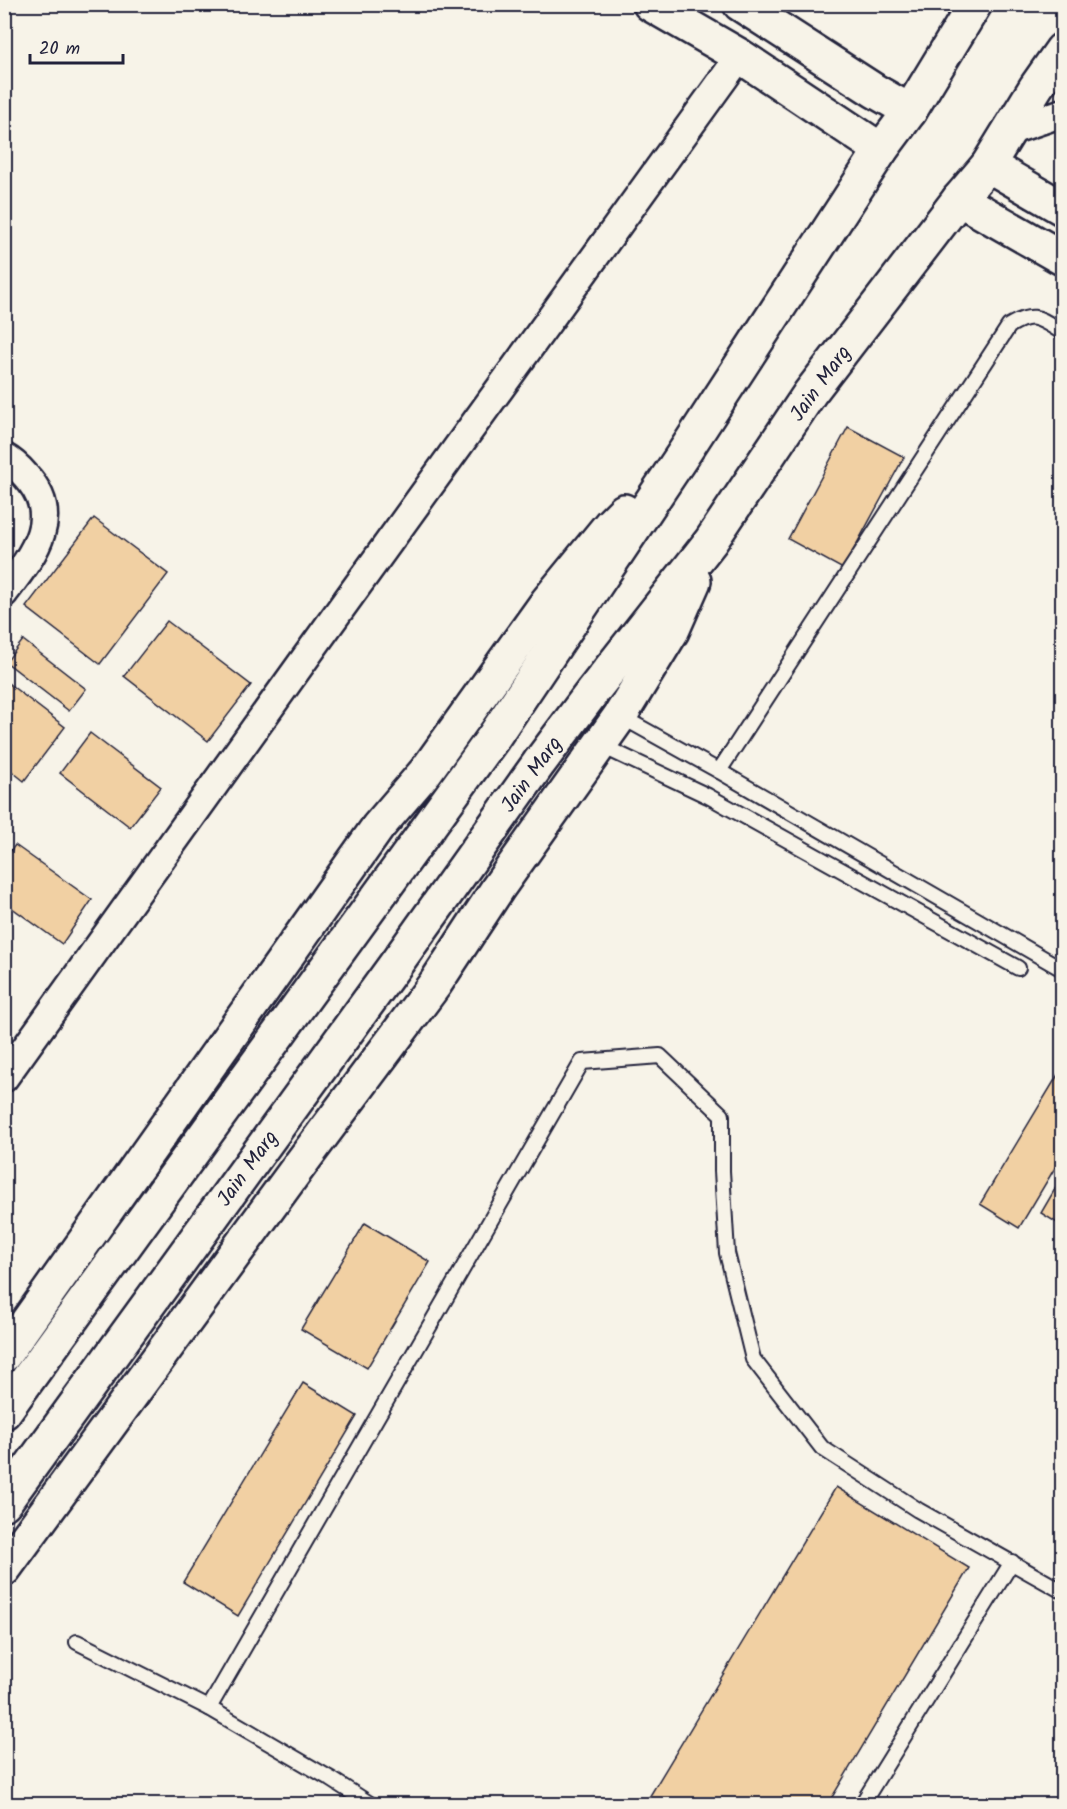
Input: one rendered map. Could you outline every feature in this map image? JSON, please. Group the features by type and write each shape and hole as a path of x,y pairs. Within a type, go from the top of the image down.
{"street":[{"path":"650,4 740,56 881,150"},
{"path":"740,4 910,111"},
{"path":"4,1412 493,738 682,456 881,150 910,111 975,4"},
{"name":"Jain Marg","path":"4,1503 539,763 711,541 810,393 959,199 988,165 1036,87 1062,50"},
{"path":"4,1078 740,56"},
{"path":"1009,131 1062,113"},
{"path":"988,165 1062,208"},
{"path":"959,199 1062,258"},
{"path":"4,1356 378,827 426,771 561,585 610,525 682,456"},
{"path":"4,457 13,462 33,483 41,497 44,520 40,538 30,558 4,593"},
{"path":"4,1569 435,984 498,888 620,716 672,631 711,541"}],"lane":[{"path":"719,771 1009,326 1024,317 1040,319 1062,332"},
{"path":"620,716 1062,969"},
{"path":"600,745 708,796 1018,968"},
{"path":"209,1708 582,1062 660,1056 722,1115 722,1171 727,1254 753,1359 822,1448 918,1510 1062,1591"},
{"path":"862,1804 1012,1562"},
{"path":"77,1642 209,1708 370,1804"}],"building":[{"path":"848,427 904,457 843,569 788,539"},
{"path":"94,518 168,574 100,664 26,607"},
{"path":"167,621 251,685 208,741 124,676"},
{"path":"23,640 86,689 69,711 6,662"},
{"path":"4,680 65,727 24,781 4,765"},
{"path":"90,733 161,787 130,827 60,773"},
{"path":"15,845 92,900 62,944 4,902 4,860"},
{"path":"1062,1068 1062,1156 1019,1228 980,1204"},
{"path":"1062,1177 1062,1226 1041,1213"},
{"path":"365,1223 430,1262 367,1368 301,1329"},
{"path":"303,1383 357,1416 238,1616 183,1582"},
{"path":"836,1487 969,1568 828,1804 645,1804"}]}
